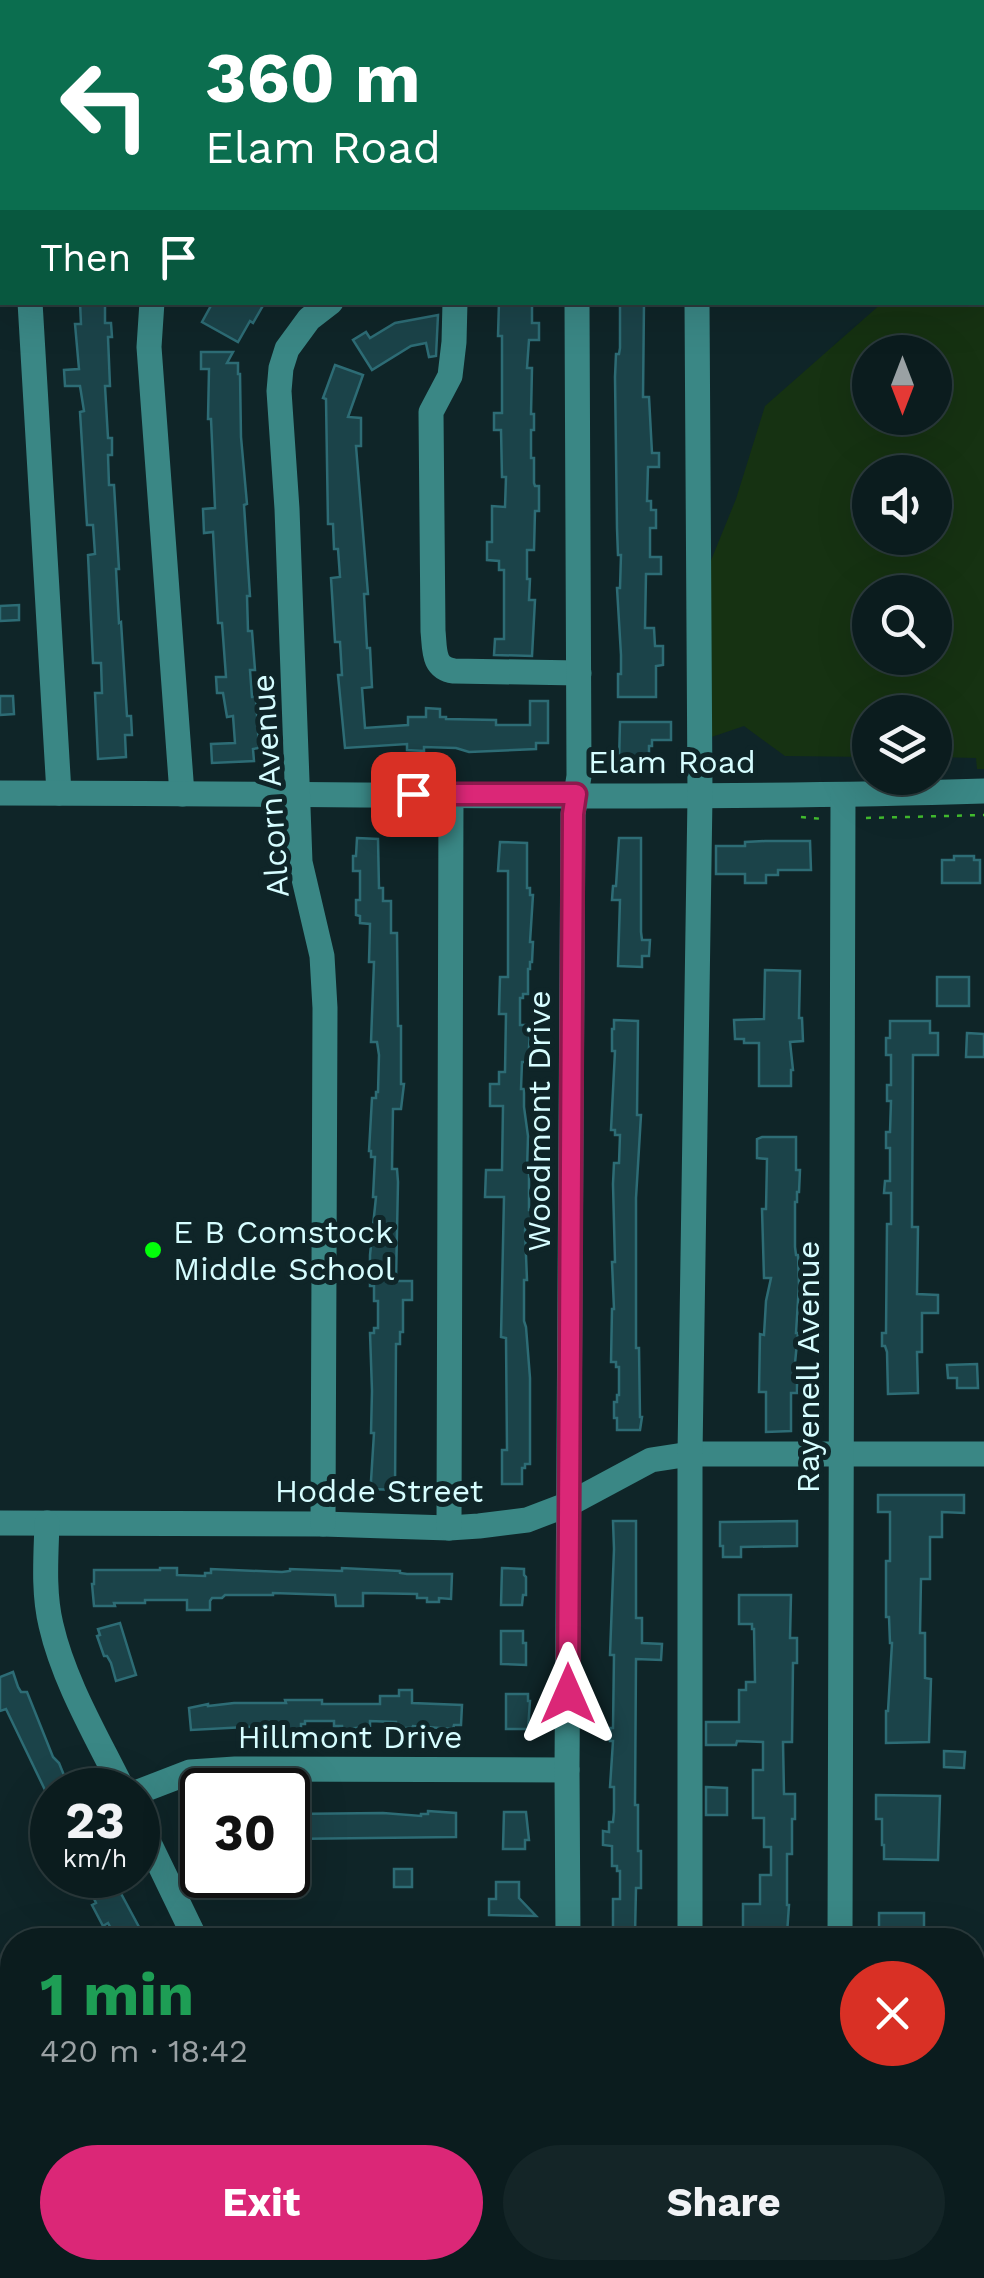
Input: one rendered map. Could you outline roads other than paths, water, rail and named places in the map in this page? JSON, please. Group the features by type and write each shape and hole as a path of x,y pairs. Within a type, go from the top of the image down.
{"street":[{"path":"30,305 59,794"},
{"path":"152,305 149,347 182,794"},
{"name":"Alcorn Avenue","path":"323,1524 325,1008 322,956 300,862 279,391 280,368 297,332 326,305"},
{"path":"455,305 450,376 430,412 436,661 444,670 454,671 579,673"},
{"name":"Woodmont Drive","path":"568,1928 573,834 579,776 577,305"},
{"path":"690,1928 690,1454 700,796 697,305"},
{"name":"Elam Road","path":"0,794 700,796 984,791"},
{"path":"449,1528 451,794"},
{"name":"Rayenell Avenue","path":"840,1928 843,795"},
{"name":"Hodde Street","path":"0,1522 449,1528 527,1520 569,1504 650,1460 690,1454 984,1454"},
{"path":"47,1523 46,1592 50,1623 63,1666 112,1768"},
{"name":"Hillmont Drive","path":"160,1784 190,1772 235,1769 567,1770"},
{"path":"160,1866 190,1928"}],"place":[{"name":"E B Comstock Middle School","path":"153,1250"}]}
